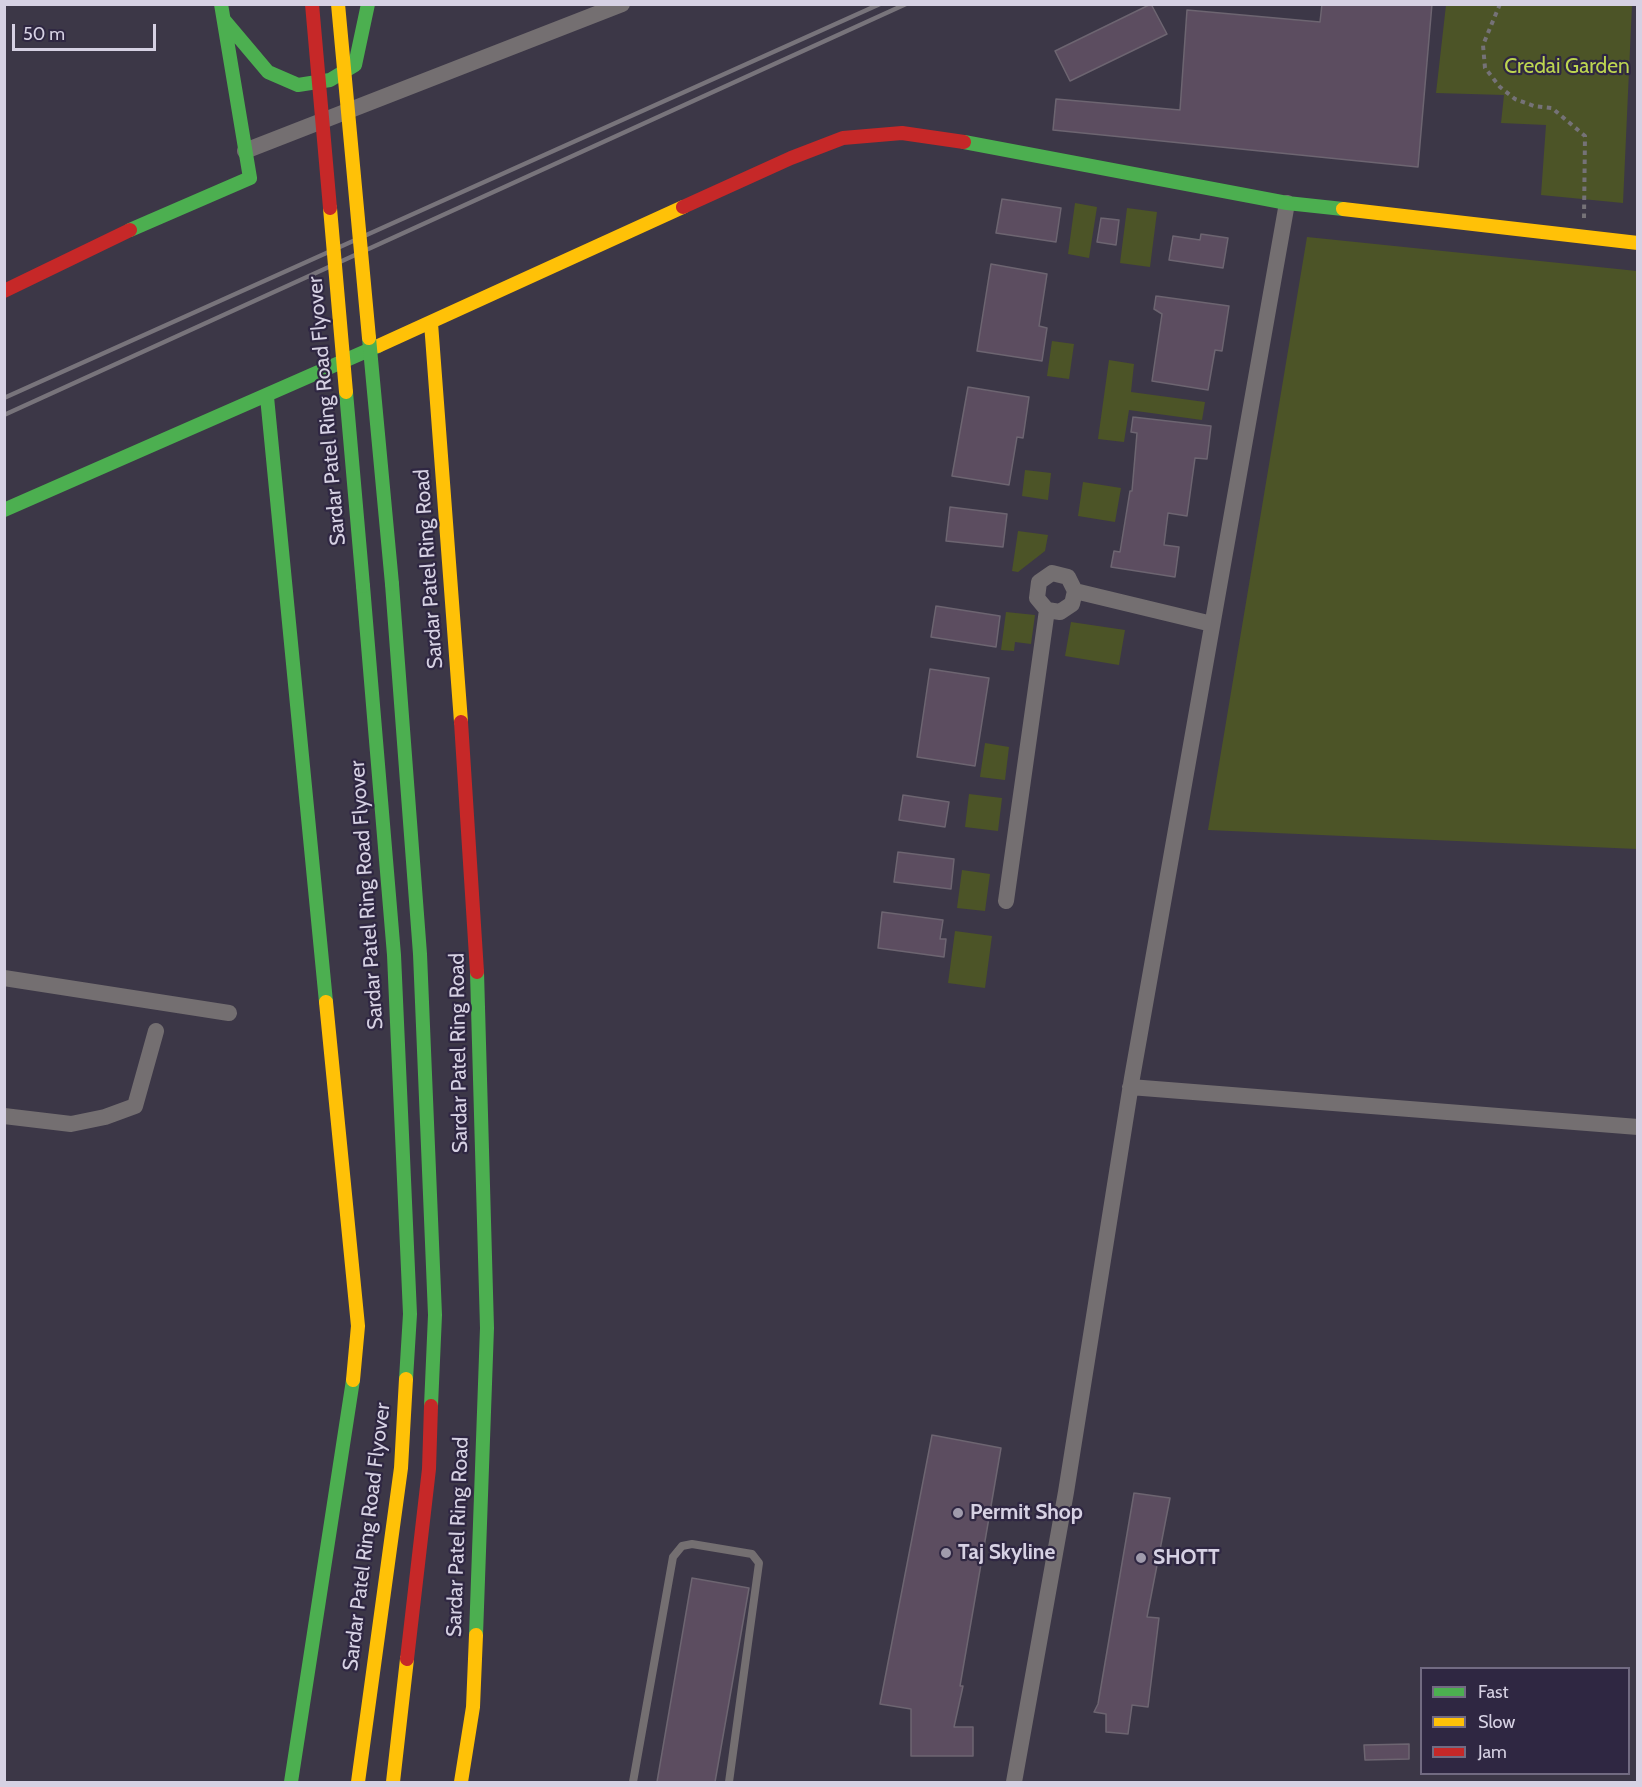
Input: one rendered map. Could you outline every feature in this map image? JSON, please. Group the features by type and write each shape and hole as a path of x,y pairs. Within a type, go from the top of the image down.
{"main road":[{"name":"Sardar Patel Ring Road Flyover","path":"312,4 394,956 410,1314 401,1468 358,1782"},
{"path":"338,4 392,584 420,954 435,1315 429,1469 393,1782"},
{"path":"222,12 268,72 298,85 330,80 355,65 363,37 368,4"},
{"path":"4,291 112,238 249,178 222,12"},
{"path":"4,510 267,398 791,158 843,138 902,133 998,147 1287,203 1638,243"},
{"name":"Sardar Patel Ring Road","path":"431,323 476,919 487,1328 473,1707 461,1782"},
{"path":"267,398 358,1326 349,1414 291,1782"}],"street":[{"path":"245,152 622,4"},
{"path":"1014,1782 1066,1492 1130,1087 1287,203"},
{"path":"1052,573 1068,577 1075,591 1072,604 1060,612 1047,610 1037,598 1039,582 1052,573"},
{"path":"1075,591 1212,624"},
{"path":"1006,901 1047,610"},
{"path":"4,978 229,1013"},
{"path":"4,1116 70,1124 105,1117 135,1106 156,1031"},
{"path":"1130,1087 1638,1127"}],"lane":[{"path":"633,1782 673,1557 681,1546 692,1544 752,1554 759,1563 729,1782"}],"path":[{"path":"1500,4 1483,45 1485,68 1500,87 1515,99 1534,106 1552,108 1585,136 1583,199"}],"green space":[{"name":"Credai Garden","path":"1446,5 1632,5 1623,203 1541,195 1546,125 1501,123 1504,95 1436,93"},
{"path":"1075,203 1097,207 1089,258 1068,254"},
{"path":"1127,208 1157,212 1150,267 1120,263"},
{"path":"1307,237 1637,271 1637,849 1208,830"},
{"path":"1052,341 1074,344 1069,379 1047,376"},
{"path":"1109,360 1134,364 1131,392 1205,402 1202,420 1129,410 1124,442 1098,439"},
{"path":"1025,470 1051,473 1048,500 1022,496"},
{"path":"1083,482 1121,488 1115,522 1078,516"},
{"path":"1018,531 1048,535 1045,551 1018,572 1012,571"},
{"path":"1006,612 1035,615 1031,644 1015,642 1014,651 1001,650"},
{"path":"1071,622 1125,630 1119,665 1065,656"},
{"path":"985,743 1009,747 1005,780 980,777"},
{"path":"969,794 1002,798 998,831 965,827"},
{"path":"962,870 990,874 985,911 957,908"},
{"path":"955,931 992,936 985,988 948,983"}],"building":[{"path":"1151,4 1167,34 1070,81 1055,51"},
{"path":"1322,4 1432,4 1418,167 1053,130 1056,99 1180,110 1187,10 1320,22"},
{"path":"1002,199 1061,208 1056,242 996,233"},
{"path":"1101,218 1119,220 1116,245 1097,242"},
{"path":"1201,234 1228,238 1223,268 1169,260 1173,236 1200,240"},
{"path":"991,264 1047,274 1039,326 1047,328 1042,361 977,351"},
{"path":"1156,296 1229,306 1222,351 1215,350 1208,390 1152,381 1162,314 1154,309"},
{"path":"968,387 1029,397 1023,438 1017,437 1009,485 952,476"},
{"path":"1133,417 1211,426 1207,459 1195,458 1187,516 1168,513 1164,545 1179,547 1175,577 1111,567 1114,551 1120,552 1130,491 1132,491 1137,433 1131,432"},
{"path":"950,507 1007,514 1003,547 946,541"},
{"path":"936,606 1000,616 996,647 931,637"},
{"path":"930,669 989,678 975,766 917,757"},
{"path":"903,795 949,802 945,827 899,820"},
{"path":"898,852 954,859 951,889 894,882"},
{"path":"882,912 943,920 940,939 946,939 944,957 878,948"},
{"name":"Taj Skyline","path":"932,1435 1001,1448 960,1686 963,1686 954,1727 973,1727 973,1756 911,1756 911,1709 880,1704"},
{"name":"SHOTT","path":"1134,1493 1170,1498 1147,1617 1159,1618 1148,1707 1132,1705 1128,1734 1106,1732 1106,1714 1094,1712 1098,1704"},
{"path":"692,1578 749,1588 715,1782 657,1782"},
{"path":"1409,1744 1409,1759 1365,1760 1364,1745"}],"railway":[{"path":"4,398 880,4"},
{"path":"4,415 906,4"}],"traffic: fast":[{"path":"130,230 250,178 221,4"},
{"path":"225,21 268,72 298,85 330,80 355,65 368,4"},
{"path":"964,142 1287,203 1343,209"},
{"path":"369,338 392,584"},
{"path":"4,510 378,346"},
{"path":"346,392 363,586"},
{"path":"267,397 326,1002"},
{"path":"392,584 420,954 435,1315 431,1406"},
{"path":"363,586 394,955 410,1314 406,1379"},
{"path":"476,1635 487,1328 477,972"},
{"path":"291,1782 353,1380"}],"traffic: slow":[{"path":"338,4 369,338"},
{"path":"378,346 683,207"},
{"path":"330,208 346,392"},
{"path":"1343,209 1638,243"},
{"path":"431,323 461,722"},
{"path":"326,1002 358,1326 353,1380"},
{"path":"358,1782 401,1468 406,1379"},
{"path":"461,1782 473,1707 476,1635"},
{"path":"393,1782 407,1659"}],"traffic: jam":[{"path":"312,4 330,208"},
{"path":"683,207 791,158 843,138 902,133 964,142"},
{"path":"4,291 130,230"},
{"path":"461,722 477,972"},
{"path":"407,1659 429,1469 431,1406"}],"place":[{"name":"Permit Shop","path":"958,1513"},
{"name":"Taj Skyline","path":"946,1553"},
{"name":"SHOTT","path":"1141,1558"}]}
